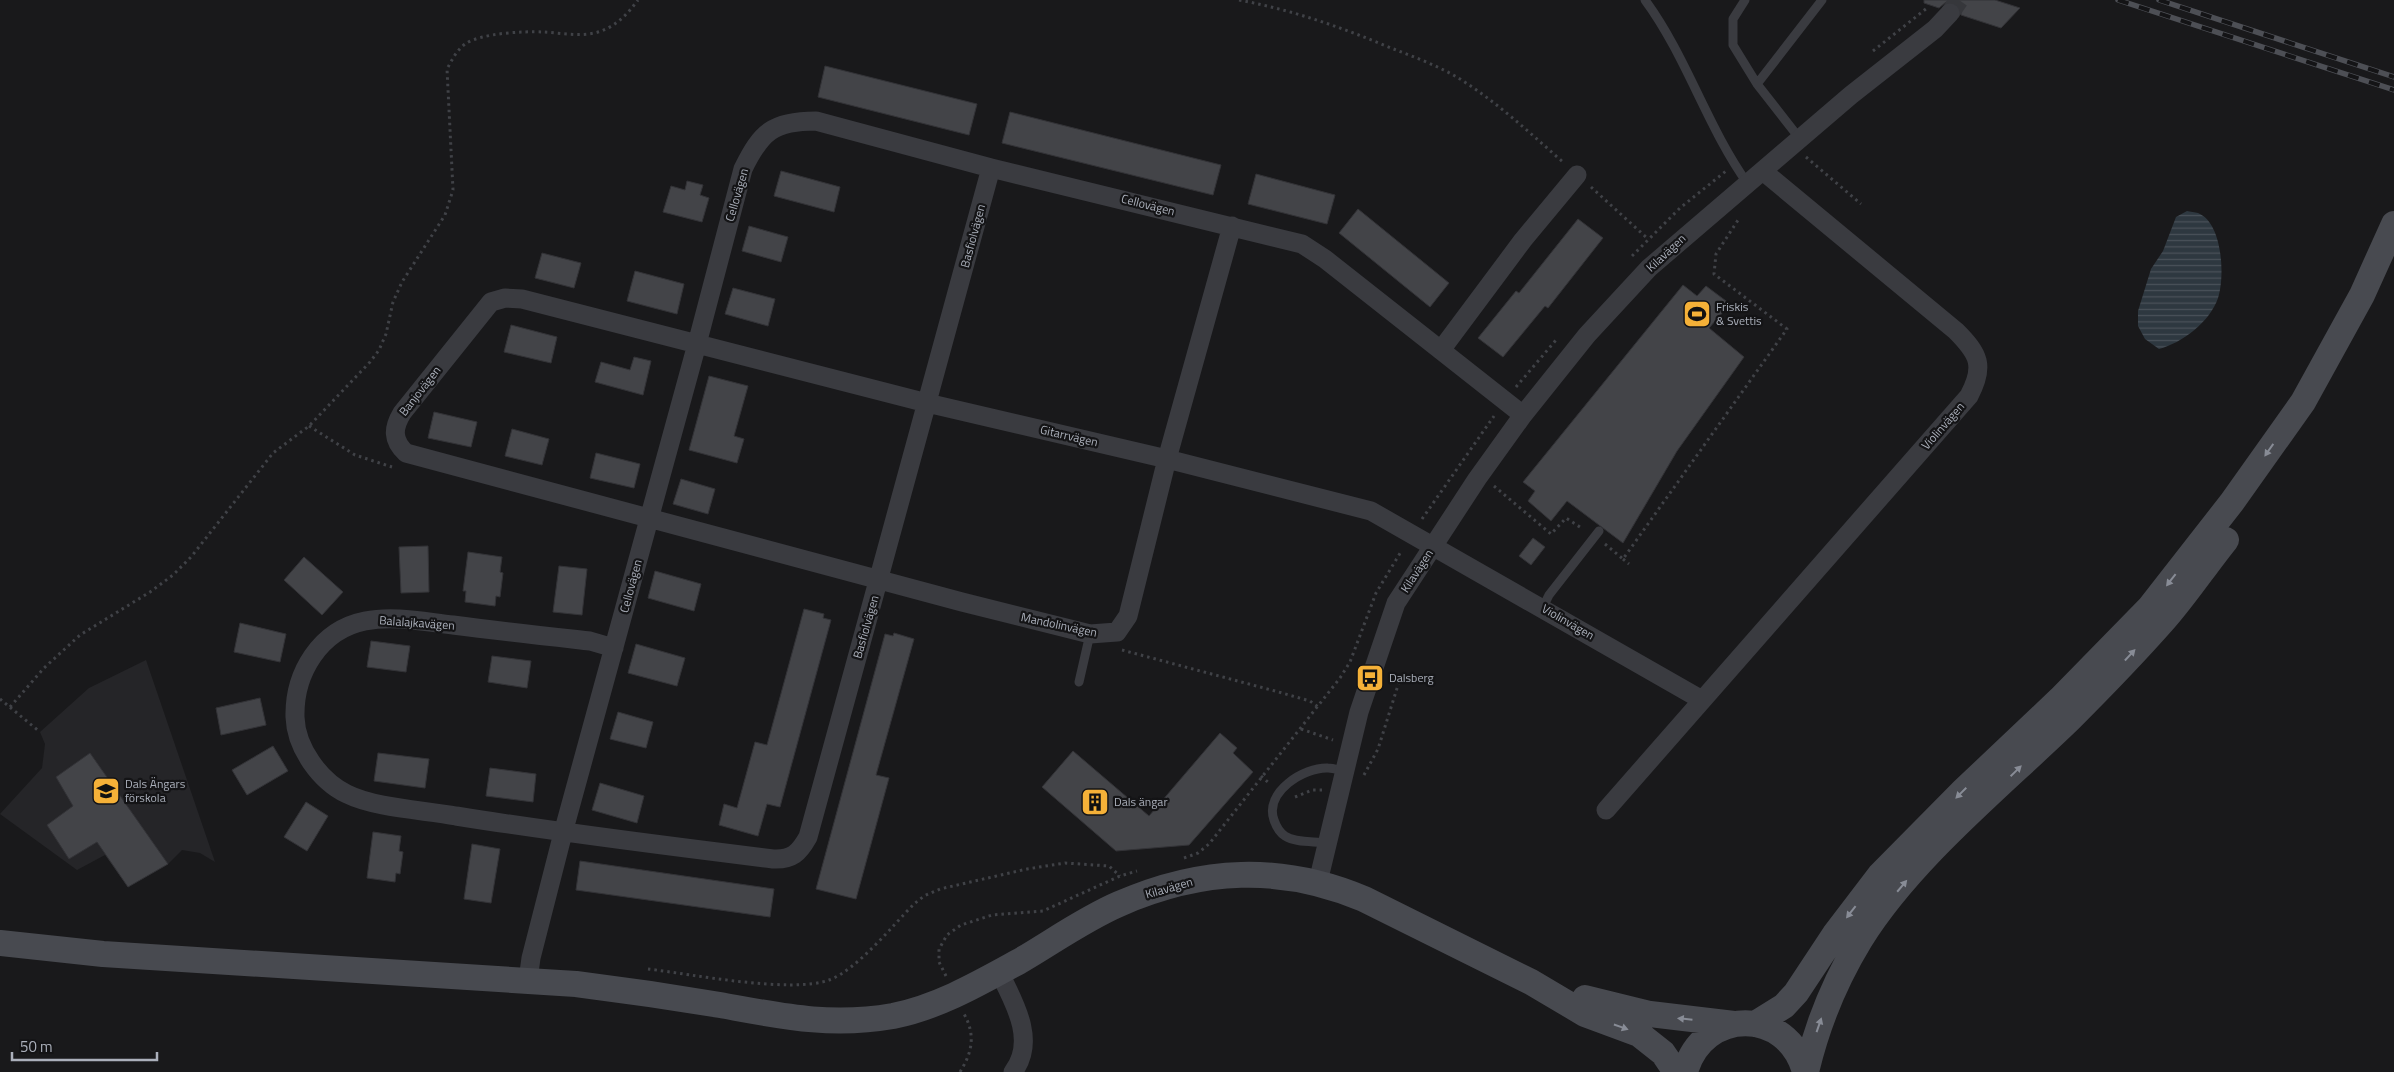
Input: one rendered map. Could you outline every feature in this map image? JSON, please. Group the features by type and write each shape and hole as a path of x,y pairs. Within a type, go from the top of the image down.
{"main road":[{"path":"1685,1072 1692,1053 1705,1037 1714,1031 1744,1024 1784,1006 1796,993 1835,934 1880,876 1964,790 2060,699 2150,607 2232,502 2303,402 2362,295 2394,224"},
{"path":"1806,1072 1820,1024 1831,995 1861,939 1878,916 1954,829 2071,718 2164,619 2244,516 2316,412 2376,304 2394,265"},
{"name":"Kilavägen","path":"0,944 103,954 528,980 642,992 808,1021 846,1022 875,1019 916,1010 947,1000 1118,905 1165,887 1210,876 1249,874 1292,877 1318,882"},
{"path":"1318,882 1364,899 1531,982 1585,1014 1639,1034 1663,1053 1676,1072"},
{"path":"1531,982 1626,1010 1681,1019 1744,1024 1773,1030 1788,1040 1799,1056 1806,1072"}],"street":[{"name":"Kilavägen","path":"1318,882 1359,712 1396,604 1481,474 1523,415 1587,335 1649,268 1696,226 1748,184 1802,147 1935,29 1950,13"},
{"name":"Cellovägen","path":"528,980 531,958 563,833 650,518 743,169 756,144 774,128 794,121 816,122 991,168 1302,244 1326,259 1523,415"},
{"name":"Basfiolvägen","path":"563,833 786,860 794,855 808,837 991,168"},
{"name":"Violinvägen","path":"1606,810 1969,396 1978,372 1977,357 1972,347 1956,331 1764,172"},
{"path":"1440,350 1523,240 1577,175"},
{"name":"Mandolinvägen","path":"650,518 1090,634 1117,632 1128,616 1167,459 1232,226"},
{"name":"Banjovägen","path":"650,518 406,453 399,447 394,436 395,424 402,412 491,302 505,298 522,299 697,344"},
{"name":"Gitarrvägen","path":"697,344 928,403 1167,459 1371,511 1434,544"},
{"name":"Violinvägen","path":"1434,544 1702,700"},
{"name":"Balalajkavägen","path":"563,833 364,801 333,786 315,767 302,744 295,719 300,678 310,657 329,639 362,622 381,618 590,641 614,648"},
{"path":"999,972 1018,1008 1023,1026 1022,1047 1012,1072"}],"lane":[{"path":"1645,0 1659,19 1682,60 1734,165 1748,184"},
{"path":"1745,0 1733,19 1733,45 1757,84 1802,147"},
{"path":"1757,84 1822,0"},
{"path":"1543,607 1549,595 1597,533"},
{"path":"1079,682 1090,634"},
{"path":"1327,843 1294,840 1283,835 1274,821 1272,804 1279,792 1290,781 1313,771 1328,768 1344,771"}],"path":[{"path":"10,707 44,668 80,635 150,592 173,575 191,557 273,453 308,426 379,350 386,334 393,302 402,282 445,215 450,203 453,173 447,69 456,52 466,44 481,37 542,32 572,35 606,29 624,18 638,0"},
{"path":"1239,0 1312,16 1430,64 1459,78 1508,113 1647,238"},
{"path":"1802,147 1861,204"},
{"path":"1623,559 1787,329 1714,274"},
{"path":"1481,474 1551,534 1566,518 1597,533 1629,564"},
{"path":"0,699 40,732"},
{"path":"1301,729 1332,740"},
{"path":"646,969 774,983 807,984 820,982 830,979 853,965 914,904 924,896 940,888 1065,863 1109,866 1120,876"},
{"path":"960,1072 970,1056 972,1040 967,1020 961,1010"}],"shaded area":[{"path":"2187,211 2198,213 2213,228 2220,251 2220,289 2214,307 2202,323 2186,337 2159,349 2145,339 2138,326 2138,311 2151,269 2163,251 2176,217"},
{"name":"Dals Ängars förskola","path":"146,660 215,862 200,853 182,850 168,864 128,887 105,855 77,870 0,814 42,768 45,744 40,732 89,688"}],"building":[{"path":"1924,0 1995,0 2020,8 2001,28 1961,15 1961,9 1953,2 1946,2 1939,8 1924,3"},
{"path":"825,66 977,104 969,135 818,97"},
{"path":"1010,112 1221,165 1213,195 1002,143"},
{"path":"781,171 840,187 834,212 774,196"},
{"path":"1256,174 1335,195 1327,224 1248,204"},
{"path":"687,181 703,185 700,195 709,198 702,222 663,212 671,186 685,190"},
{"path":"1358,209 1449,283 1430,307 1339,233"},
{"path":"1578,219 1603,238 1548,308 1545,306 1503,357 1478,338 1516,291 1519,293"},
{"path":"749,226 788,237 781,262 742,251"},
{"path":"542,253 581,263 574,288 535,278"},
{"path":"635,271 684,284 677,314 627,301"},
{"path":"1683,285 1697,296 1706,286 1730,304 1709,328 1744,357 1677,451 1623,543 1567,501 1551,521 1528,501 1535,491 1523,482"},
{"path":"733,288 775,299 768,326 725,314"},
{"path":"511,325 557,337 551,363 504,352"},
{"path":"634,357 651,361 643,395 595,382 601,362 630,370"},
{"path":"709,376 748,386 734,436 744,439 737,463 689,450"},
{"path":"434,412 477,422 471,447 428,438"},
{"path":"512,429 549,439 542,465 505,456"},
{"path":"596,453 640,464 634,488 590,478"},
{"path":"681,479 715,489 708,514 673,504"},
{"path":"1533,538 1545,547 1531,565 1519,556"},
{"path":"428,546 429,592 401,593 399,547"},
{"path":"468,552 502,557 500,572 503,573 500,597 496,596 495,606 465,602 466,591 463,591"},
{"path":"304,557 343,592 322,615 284,580"},
{"path":"559,566 587,569 582,615 553,612"},
{"path":"655,571 701,584 694,611 648,598"},
{"path":"804,609 824,614 823,618 831,620 780,807 767,804 758,836 719,825 724,804 737,808 755,742 767,745"},
{"path":"240,623 286,634 280,662 234,652"},
{"path":"894,633 914,639 876,775 889,778 856,899 816,889 885,634 893,636"},
{"path":"371,641 410,646 406,672 367,667"},
{"path":"636,644 685,658 677,686 628,673"},
{"path":"492,656 531,661 527,688 488,682"},
{"path":"260,698 266,725 221,735 216,708"},
{"path":"618,712 653,722 646,748 610,739"},
{"name":"Dals ängar","path":"1220,733 1237,748 1233,753 1253,772 1189,845 1116,851 1042,787 1073,751 1149,816"},
{"path":"273,746 288,771 247,795 232,770"},
{"path":"90,753 168,864 128,887 97,842 69,859 47,825 73,806 56,777"},
{"path":"378,753 429,759 425,788 374,781"},
{"path":"490,768 536,774 533,802 486,796"},
{"path":"600,783 644,796 637,823 592,810"},
{"path":"306,802 328,816 307,851 284,837"},
{"path":"373,832 401,836 399,851 403,852 400,874 396,873 395,882 367,878"},
{"path":"472,844 500,849 491,903 464,899"},
{"path":"580,861 774,889 770,917 576,890"}],"tunnel":[{"path":"1950,13 1959,0"}],"railway":[{"path":"2118,0 2394,90"},
{"path":"2159,0 2394,77"}],"place":[{"name":"Friskis & Svettis","path":"1697,314"},
{"name":"Dalsberg","path":"1370,678"},
{"name":"Dals Ängars förskola","path":"106,791"},
{"name":"Dals ängar","path":"1095,802"}]}
